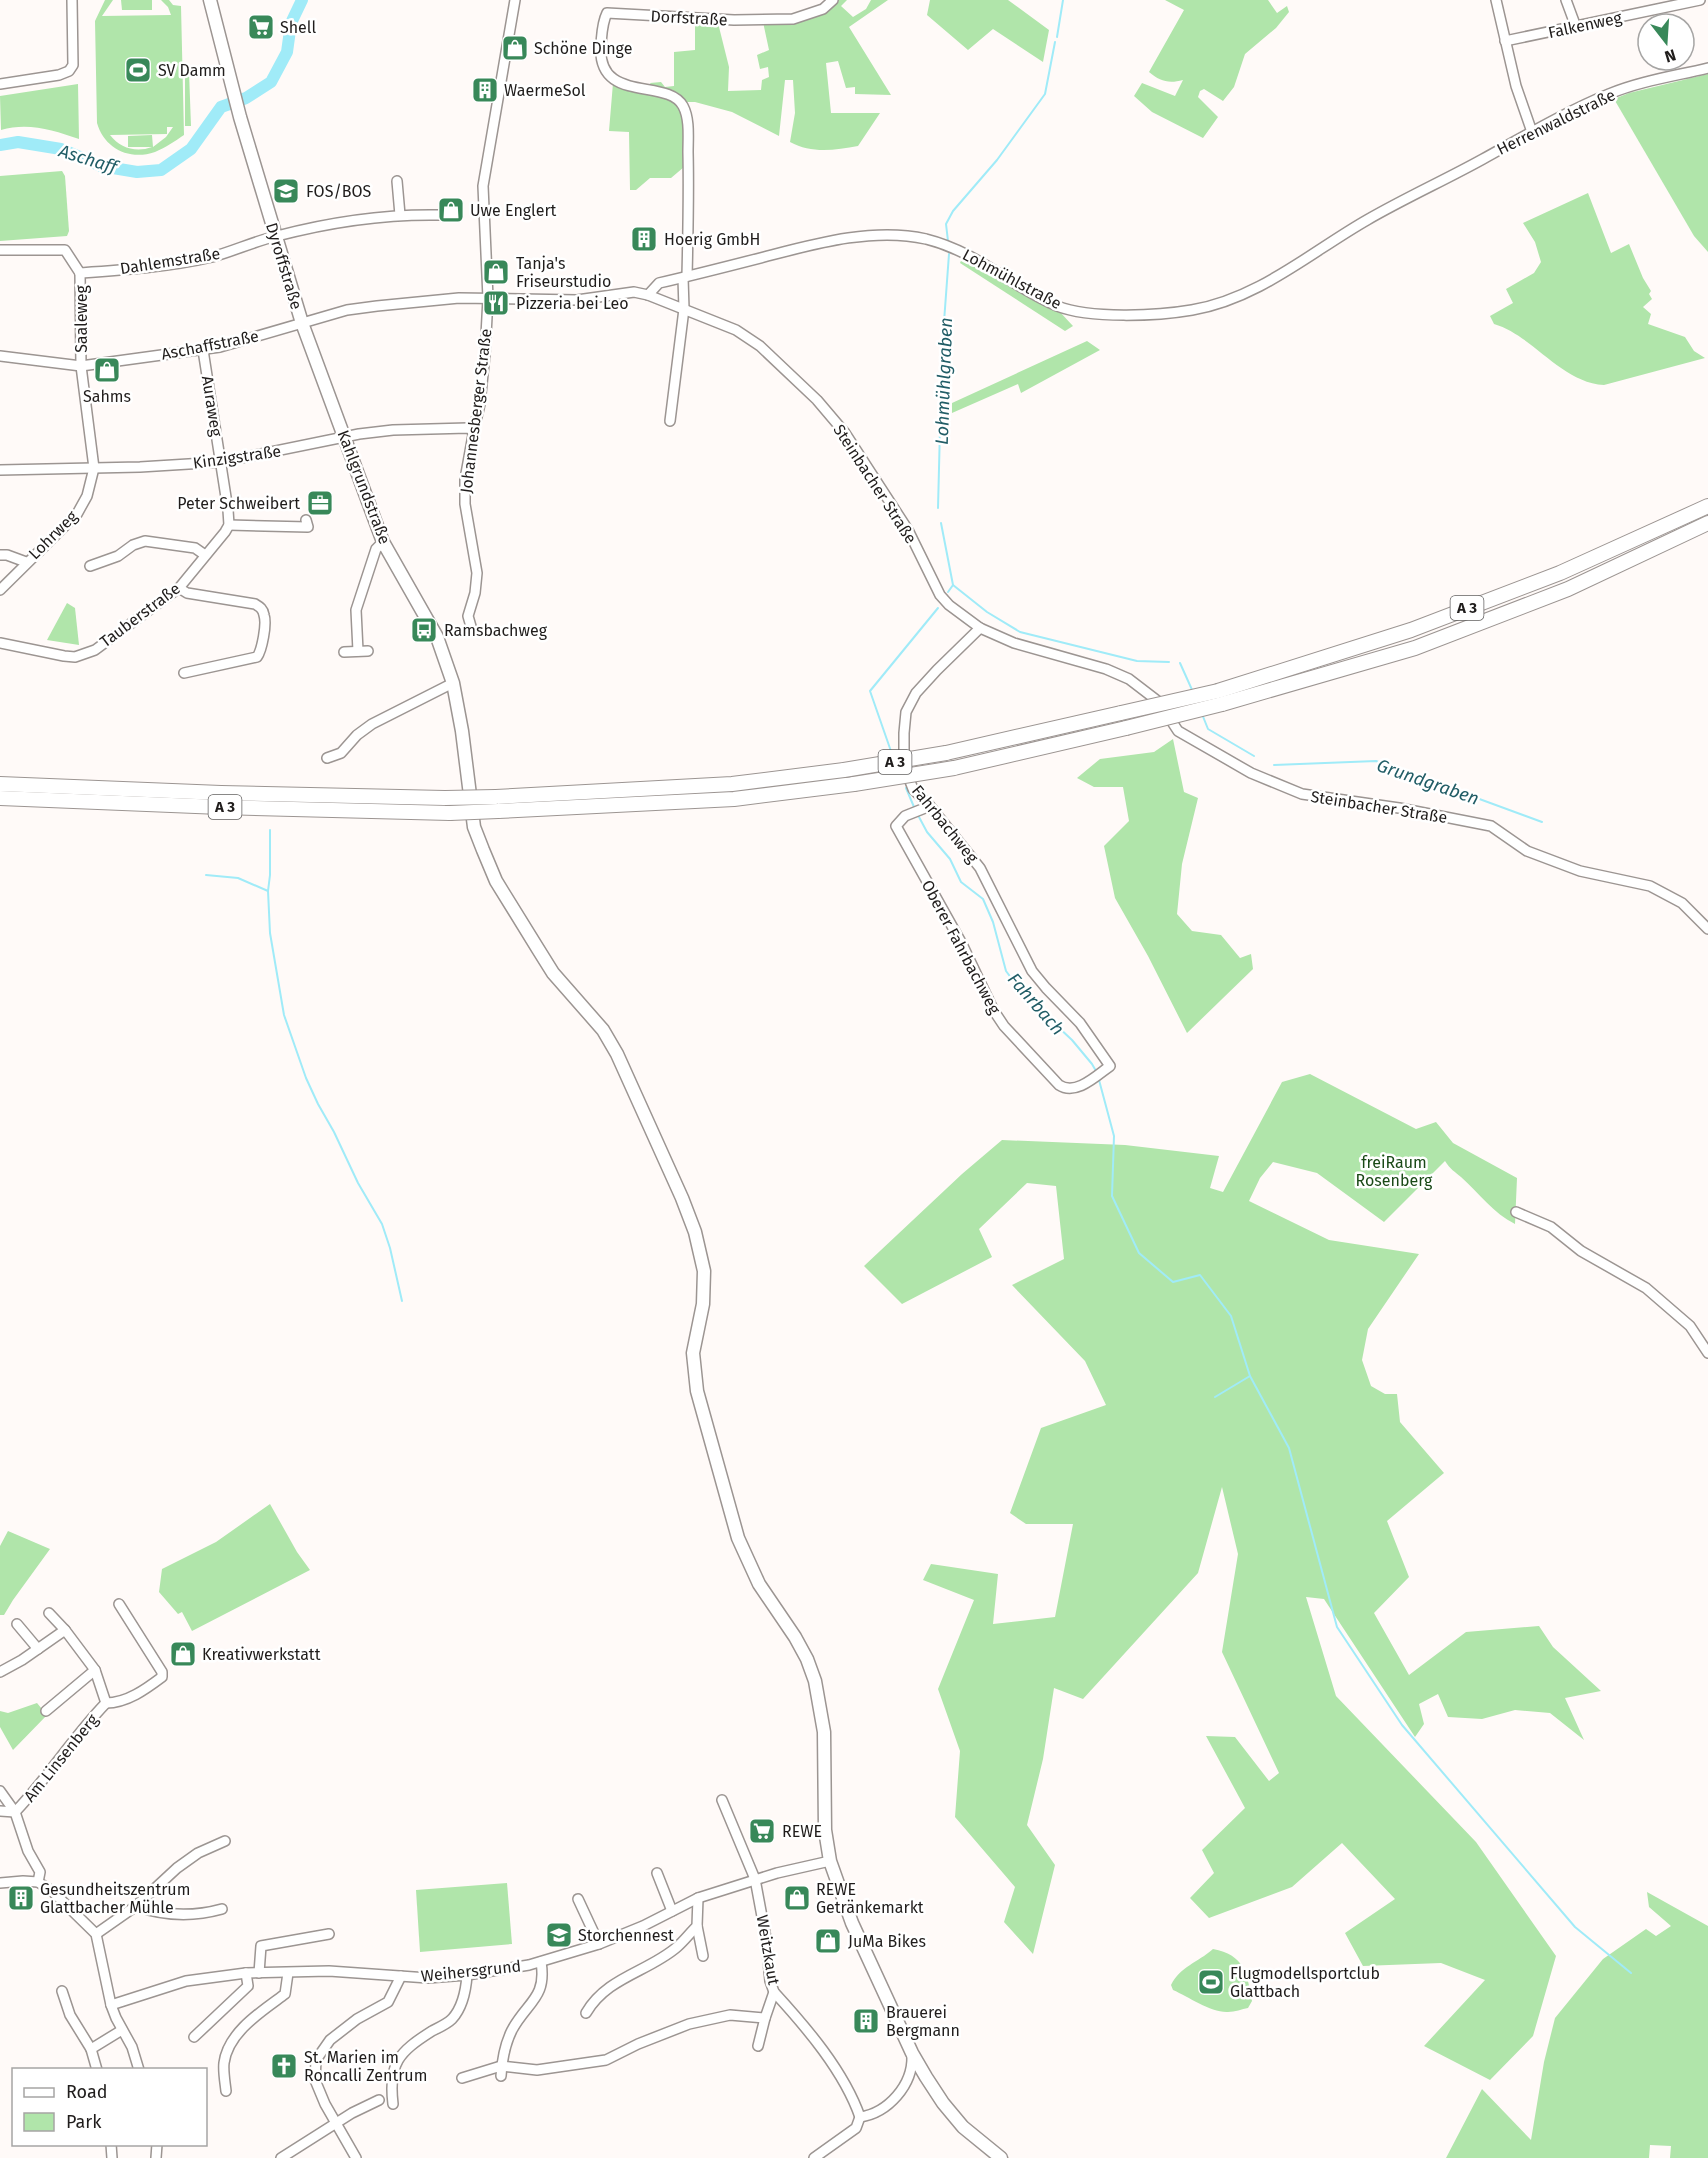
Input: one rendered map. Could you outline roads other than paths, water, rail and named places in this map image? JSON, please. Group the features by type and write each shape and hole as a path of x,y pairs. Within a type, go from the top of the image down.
{"highway":[{"name":"A 3","path":"0,798 450,813 734,799 854,784 954,768 1126,728 1220,698 1411,630 1560,573 1708,506"},
{"name":"A 3","path":"0,784 221,793 445,798 732,784 844,770 946,753 1121,713 1220,698 1415,648 1568,589 1708,523"}],"main road":[{"name":"Dyroffstraße","path":"210,0 238,111 302,323"},
{"name":"Kahlgrundstraße","path":"302,323 383,542 440,644 453,683 462,731 474,827 496,881 553,973 603,1030 678,1188 695,1232 704,1271 703,1304 693,1353 697,1391 738,1538 759,1584 780,1612 803,1652 815,1681 824,1732 825,1830 830,1861 852,1923 912,2053 943,2103 963,2127 1001,2158"}],"street":[{"path":"0,84 59,75 69,71 72,65 72,0"},
{"path":"515,0 483,186 488,298 577,300 634,292 648,295"},
{"name":"Dorfstraße","path":"685,277 689,178 688,129 685,111 677,100 625,84 607,75 600,52 603,22 607,13 734,20 793,19 823,9 833,0"},
{"path":"1496,0 1516,86 1532,132"},
{"path":"1566,0 1576,27"},
{"name":"Falkenweg","path":"1505,41 1700,0"},
{"name":"Herrenwaldstraße","path":"1476,163 1609,94 1644,83 1708,69"},
{"name":"Lohmühlstraße","path":"648,295 659,284 844,237 901,237 924,239 974,257 1059,307 1118,315 1178,312 1224,303 1258,287 1367,220 1476,163"},
{"path":"397,181 400,214"},
{"name":"Dahlemstraße","path":"81,273 179,263 213,256 275,236 327,224 400,214 439,215"},
{"path":"0,250 65,250 81,273"},
{"name":"Saaleweg","path":"81,273 81,366"},
{"path":"670,422 684,309 685,277"},
{"name":"Steinbacher Straße","path":"648,295 736,330 760,346 817,400 845,433 908,530 940,596 980,628 1014,643 1107,669 1129,679 1160,702 1178,731 1251,773 1302,794 1399,808 1491,826 1527,851 1580,871 1650,886 1682,903 1708,929"},
{"name":"Aschaffstraße","path":"0,356 81,366 203,350 249,340 347,310 459,298 488,298"},
{"name":"Johannesberger Straße","path":"472,630 468,616 475,593 477,573 466,512 465,479 473,435 471,430 475,425 480,404 488,298"},
{"name":"Auraweg","path":"203,350 221,462"},
{"name":"Lohrweg","path":"0,590 77,514 87,496 94,468 81,366"},
{"name":"Kinzigstraße","path":"0,470 221,462 260,456 344,437 393,430 468,428 471,430"},
{"path":"221,462 229,525 308,528"},
{"name":"Tauberstraße","path":"0,644 64,656 86,654 94,650 179,588 229,525"},
{"path":"90,566 118,556 133,545 146,541 195,548 205,555"},
{"path":"358,651 356,610 376,549 383,542"},
{"path":"0,555 7,555 26,562"},
{"path":"179,588 186,593 255,604 262,609 265,616 261,652 257,657 183,673"},
{"name":"Fahrbachweg","path":"980,628 916,693 906,712 904,760 913,789 930,806 980,868 1032,971 1080,1023 1110,1066 1075,1088 1066,1089"},
{"path":"344,652 368,651"},
{"path":"327,758 341,753 357,735 372,724 453,683"},
{"name":"Oberer Fahrbachweg","path":"930,806 905,816 896,826 962,944 994,1011 1012,1034 1066,1089"},
{"path":"1516,1212 1551,1227 1581,1251 1646,1288 1690,1326 1708,1353"},
{"path":"106,1703 119,1703 162,1677 162,1672 119,1604"},
{"name":"Am Linsenberg","path":"15,1812 106,1703 94,1670 65,1630 49,1613"},
{"path":"17,1624 38,1649"},
{"path":"0,1672 65,1630"},
{"path":"46,1711 94,1670"},
{"path":"0,1791 15,1812 28,1851 40,1872 38,1882"},
{"name":"Weitzkaut","path":"722,1800 755,1880 766,1938 770,1981 774,1992 821,2046 856,2104 860,2117"},
{"path":"0,1812 15,1812"},
{"path":"96,1934 136,1906 198,1852 225,1841"},
{"name":"Weihersgrund","path":"111,2005 186,1981 246,1973 329,1971 428,1978 506,1970 599,1944 643,1926 698,1898 755,1880 830,1861"},
{"path":"657,1873 672,1911"},
{"path":"0,1883 38,1882 52,1892 96,1934 111,2005 132,2047 138,2068"},
{"path":"698,1898 697,1926 703,1956"},
{"path":"578,1899 599,1944"},
{"path":"136,1906 151,1912 184,1915 204,1914 222,1909"},
{"path":"586,2013 602,1992 676,1948 697,1926"},
{"path":"259,1973 261,1946 329,1934"},
{"path":"501,2071 505,2050 513,2029 539,1993 543,1977 541,1962"},
{"path":"194,2037 248,1986 246,1973"},
{"path":"226,2091 224,2064 230,2043 256,2016 285,1994 288,1973"},
{"path":"393,2104 391,2076 398,2058 412,2044 452,2019 465,1994 467,1975"},
{"path":"357,2158 315,2080 316,2060 330,2040 357,2019 388,2002 401,1976"},
{"path":"62,1991 70,2015 91,2049 96,2068"},
{"path":"758,2046 774,1992"},
{"path":"462,2078 501,2071 537,2070 606,2060 688,2024 730,2015 765,2018"},
{"path":"91,2049 122,2030"},
{"path":"814,2158 856,2128 860,2117 872,2115 885,2107 899,2092 911,2072 912,2053"},
{"path":"281,2158 337,2122 379,2100"}],"waterway":[{"name":"Aschaff","path":"0,145 18,142 61,149 101,166 137,172 161,170 191,149 221,107 246,98 271,82 287,52 291,23 302,0"},
{"name":"Lohmühlgraben","path":"1057,37 1063,0"},
{"name":"Lohmühlgraben","path":"948,241 946,224 953,211 997,160 1045,94 1055,42"},
{"name":"Lohmühlgraben","path":"938,508 942,349 949,254"},
{"name":"Lohmühlgraben","path":"941,523 953,585"},
{"name":"Grundgraben","path":"953,585 987,612 1020,632 1137,661 1169,662"},
{"name":"Fahrbach","path":"948,592 953,585"},
{"name":"Fahrbach","path":"893,757 870,691 938,608"},
{"name":"Grundgraben","path":"1180,663 1193,692"},
{"name":"Grundgraben","path":"1202,714 1208,729 1254,756"},
{"name":"Grundgraben","path":"1274,765 1376,761 1542,822"},
{"name":"Fahrbach","path":"906,788 914,807"},
{"name":"Fahrbach","path":"919,817 927,832 950,859 961,882 983,899 993,922 1006,971 1023,994 1072,1040 1096,1071"},
{"path":"270,830 268,891 270,933 284,1015 306,1078 318,1104 358,1183 382,1224 402,1301"},
{"path":"206,875 238,878 268,891"},
{"path":"1099,1080 1114,1136 1112,1196 1139,1253 1173,1282 1200,1275 1231,1316 1250,1376 1289,1448 1337,1627 1402,1725 1575,1927 1631,1973"},
{"path":"1215,1397 1250,1376"}],"place":[{"name":"Shell","path":"261,27"},
{"name":"Schöne Dinge","path":"515,48"},
{"name":"SV Damm","path":"138,70"},
{"name":"WaermeSol","path":"485,90"},
{"name":"FOS/BOS","path":"286,191"},
{"name":"Uwe Englert","path":"451,210"},
{"name":"Hoerig GmbH","path":"644,239"},
{"name":"Tanja's Friseurstudio","path":"496,272"},
{"name":"Pizzeria bei Leo","path":"496,303"},
{"name":"Sahms","path":"107,370"},
{"name":"Peter Schweibert","path":"320,503"},
{"name":"Ramsbachweg","path":"424,630"},
{"name":"Kreativwerkstatt","path":"183,1654"},
{"name":"REWE","path":"762,1831"},
{"name":"Gesundheitszentrum Glattbacher Mühle","path":"21,1898"},
{"name":"REWE Getränkemarkt","path":"797,1898"},
{"name":"Storchennest","path":"559,1935"},
{"name":"JuMa Bikes","path":"828,1941"},
{"name":"Flugmodellsportclub Glattbach","path":"1211,1982"},
{"name":"Brauerei Bergmann","path":"866,2021"},
{"name":"St. Marien im Roncalli Zentrum","path":"284,2066"}],"park label":[{"name":"freiRaum Rosenberg","path":"1394,1171"}]}
